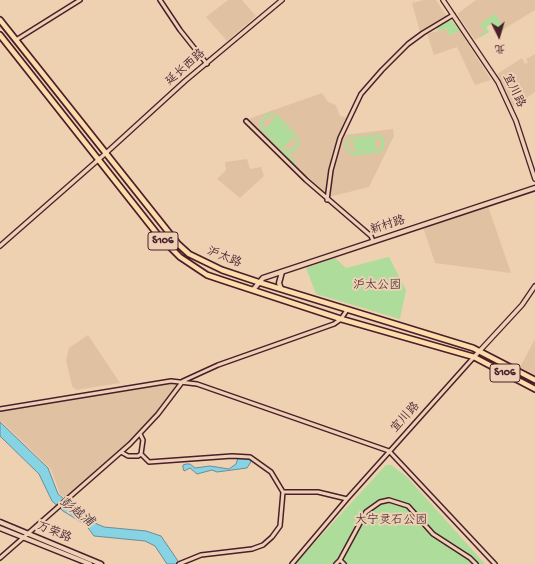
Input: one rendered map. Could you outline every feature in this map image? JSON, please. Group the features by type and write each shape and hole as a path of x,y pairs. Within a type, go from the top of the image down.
{"main road":[{"name":"沪太路","path":"0,20 2,26 16,40 178,244 189,254 222,270 480,351 535,380"},
{"name":"沪太路","path":"0,35 158,235 180,258 207,275 342,319 474,357 535,389"},
{"name":"新村路","path":"258,282 263,278 372,241 535,188"},
{"path":"281,289 279,283 282,272"},
{"path":"253,290 258,282"},
{"name":"万荣路","path":"0,522 101,564"},
{"name":"万荣路","path":"0,528 90,564"}],"street":[{"path":"16,40 80,0"},
{"path":"160,0 180,30 207,64"},
{"name":"延长西路","path":"0,246 99,160 185,81 282,0"},
{"name":"宜川路","path":"442,0 492,73 506,98 516,121 535,179"},
{"path":"327,200 331,170 340,138 361,94 408,44 423,32 453,16"},
{"path":"246,121 327,200 371,236 372,241"},
{"name":"宜川路","path":"292,564 346,499 480,351 527,298 535,286"},
{"path":"0,558 29,534 140,434 183,381 204,370 334,324 342,319 347,310"},
{"path":"0,409 171,380 197,384 389,451 495,564"},
{"path":"140,434 143,440 141,454"},
{"path":"121,452 128,456 138,456 141,454"},
{"path":"141,454 152,463 232,456 250,457 271,472 283,492 280,526 263,545 252,548 201,555 180,563"},
{"path":"283,492 318,492 346,499"},
{"path":"336,564 340,560 366,512 380,502 390,500 408,506 433,534 470,558 476,564"},
{"path":"340,560 344,564"}],"shaded area":[{"path":"228,0 242,0 256,16 227,41 206,17"},
{"path":"424,0 436,0 447,16 420,32 412,3"},
{"path":"476,0 535,0 535,10 499,32 493,23 486,27 489,32 475,40 457,14"},
{"path":"446,28 448,35 460,31 491,80 475,85 457,47 434,55 427,34"},
{"path":"535,54 535,92 513,107 497,74 522,58 525,64 528,62 526,59"},
{"path":"322,93 328,102 336,105 340,116 346,117 332,153 325,195 248,119"},
{"path":"393,129 394,136 369,187 329,197 333,170 344,135"},
{"path":"247,159 250,169 261,167 264,176 240,198 217,179 226,170 225,162"},
{"path":"488,206 511,273 435,263 423,227"},
{"path":"88,335 120,383 76,390 72,386 66,360 69,348"},
{"path":"535,339 535,375 520,367"},
{"path":"179,382 156,414 133,439 67,499 60,494 51,469 0,420 0,411 20,406"}],"green space":[{"path":"495,14 505,29 499,32 493,23 486,27 489,32 481,37 480,35 485,32 480,24"},
{"path":"452,21 460,31 448,35 446,28 438,31 437,27"},
{"path":"268,113 278,115 297,135 299,140 298,148 288,154 296,162 294,164 260,129 260,120","holes":["270,116 276,118 295,136 296,144 292,149 284,150 264,130 263,121"]},
{"path":"276,118 294,137 283,148 264,129"},
{"path":"377,134 383,137 385,142 384,149 379,153 354,156 346,150 345,144 349,137","holes":["376,136 382,142 379,150 355,153 348,149 348,143 351,139"]},
{"path":"375,137 376,150 355,152 353,140"},
{"name":"沪太公园","path":"389,257 406,290 400,319 316,294 306,268 335,258 346,268"},
{"name":"大宁灵石公园","path":"386,465 391,465 406,476 485,564 295,564"}],"water":[{"name":"彭越浦","path":"0,422 48,468 58,494 71,505 97,524 104,527 146,531 161,536 180,564 167,564 155,546 145,541 94,536 86,525 63,511 52,501 39,474 0,436"},
{"path":"238,458 252,460 247,468 217,472 212,470 197,474 190,468 184,471 183,468 183,465 190,464 195,468 210,466 229,469 236,464"}]}
